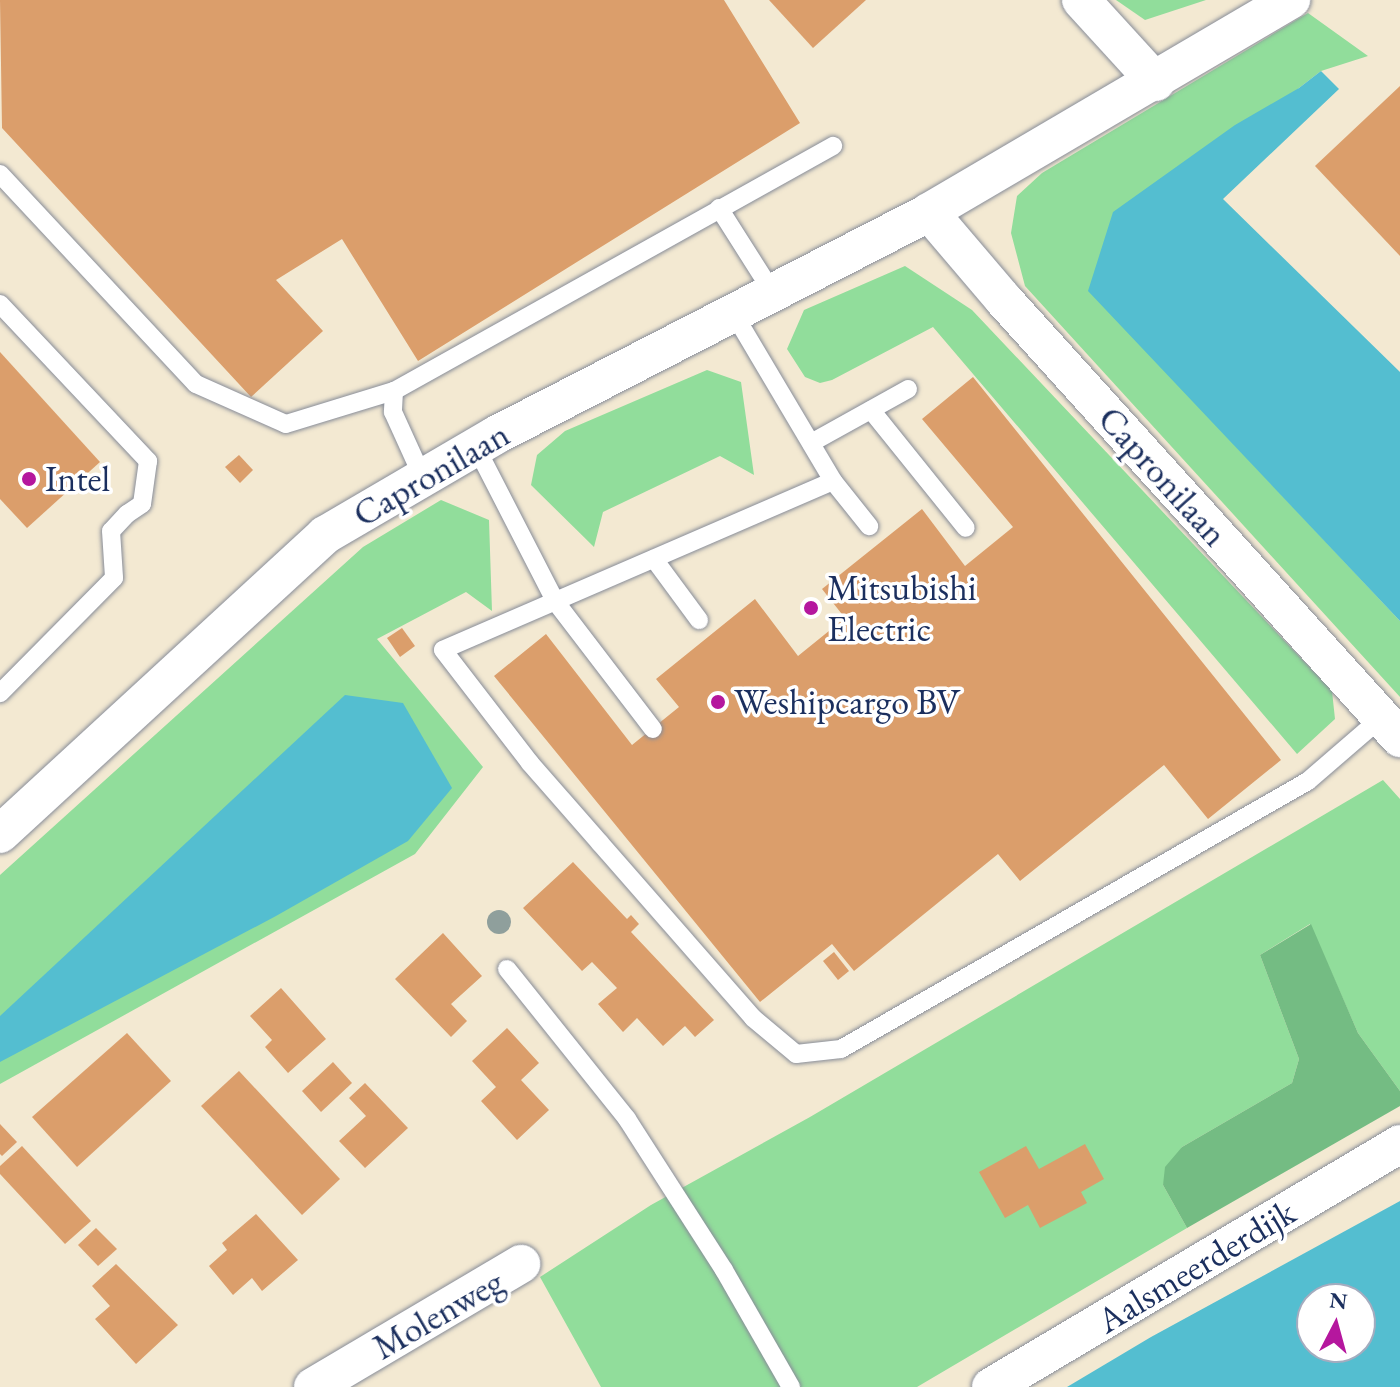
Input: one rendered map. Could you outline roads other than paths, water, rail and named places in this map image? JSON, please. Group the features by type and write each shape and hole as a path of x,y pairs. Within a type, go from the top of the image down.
{"street":[{"path":"1081,0 1156,82"},
{"name":"Capronilaan","path":"0,834 325,535 476,447 929,212 1156,82 1291,0"},
{"name":"Capronilaan","path":"929,212 1003,299 1391,728"},
{"name":"Aalsmeerderdijk","path":"991,1387 1400,1144"},
{"name":"Molenweg","path":"313,1387 521,1264"}],"lane":[{"path":"0,174 196,384 286,424 394,391 833,146"},
{"path":"719,208 773,293"},
{"path":"0,304 148,461 142,504 111,531 114,578 0,693"},
{"path":"734,314 833,481 869,526"},
{"path":"811,443 908,389"},
{"path":"394,391 393,412 423,478"},
{"path":"871,410 966,528"},
{"path":"476,447 555,601 653,729"},
{"path":"833,481 443,650 530,763 620,867 753,1018 796,1054 841,1049 1281,797 1391,728"},
{"path":"654,559 699,620"},
{"path":"507,969 627,1119 724,1270 791,1387"}],"water":[{"path":"1321,71 1339,89 1223,199 1400,372 1400,621 1088,291 1113,212 1235,125 1299,88"},
{"path":"345,695 403,703 452,788 408,841 276,916 0,1062 0,1016"},
{"path":"1400,1201 1400,1387 1067,1387 1151,1337"}],"place":[{"name":"Intel","path":"29,479"},
{"name":"Mitsubishi Electric","path":"811,608"},
{"name":"Weshipcargo BV","path":"718,702"}]}
